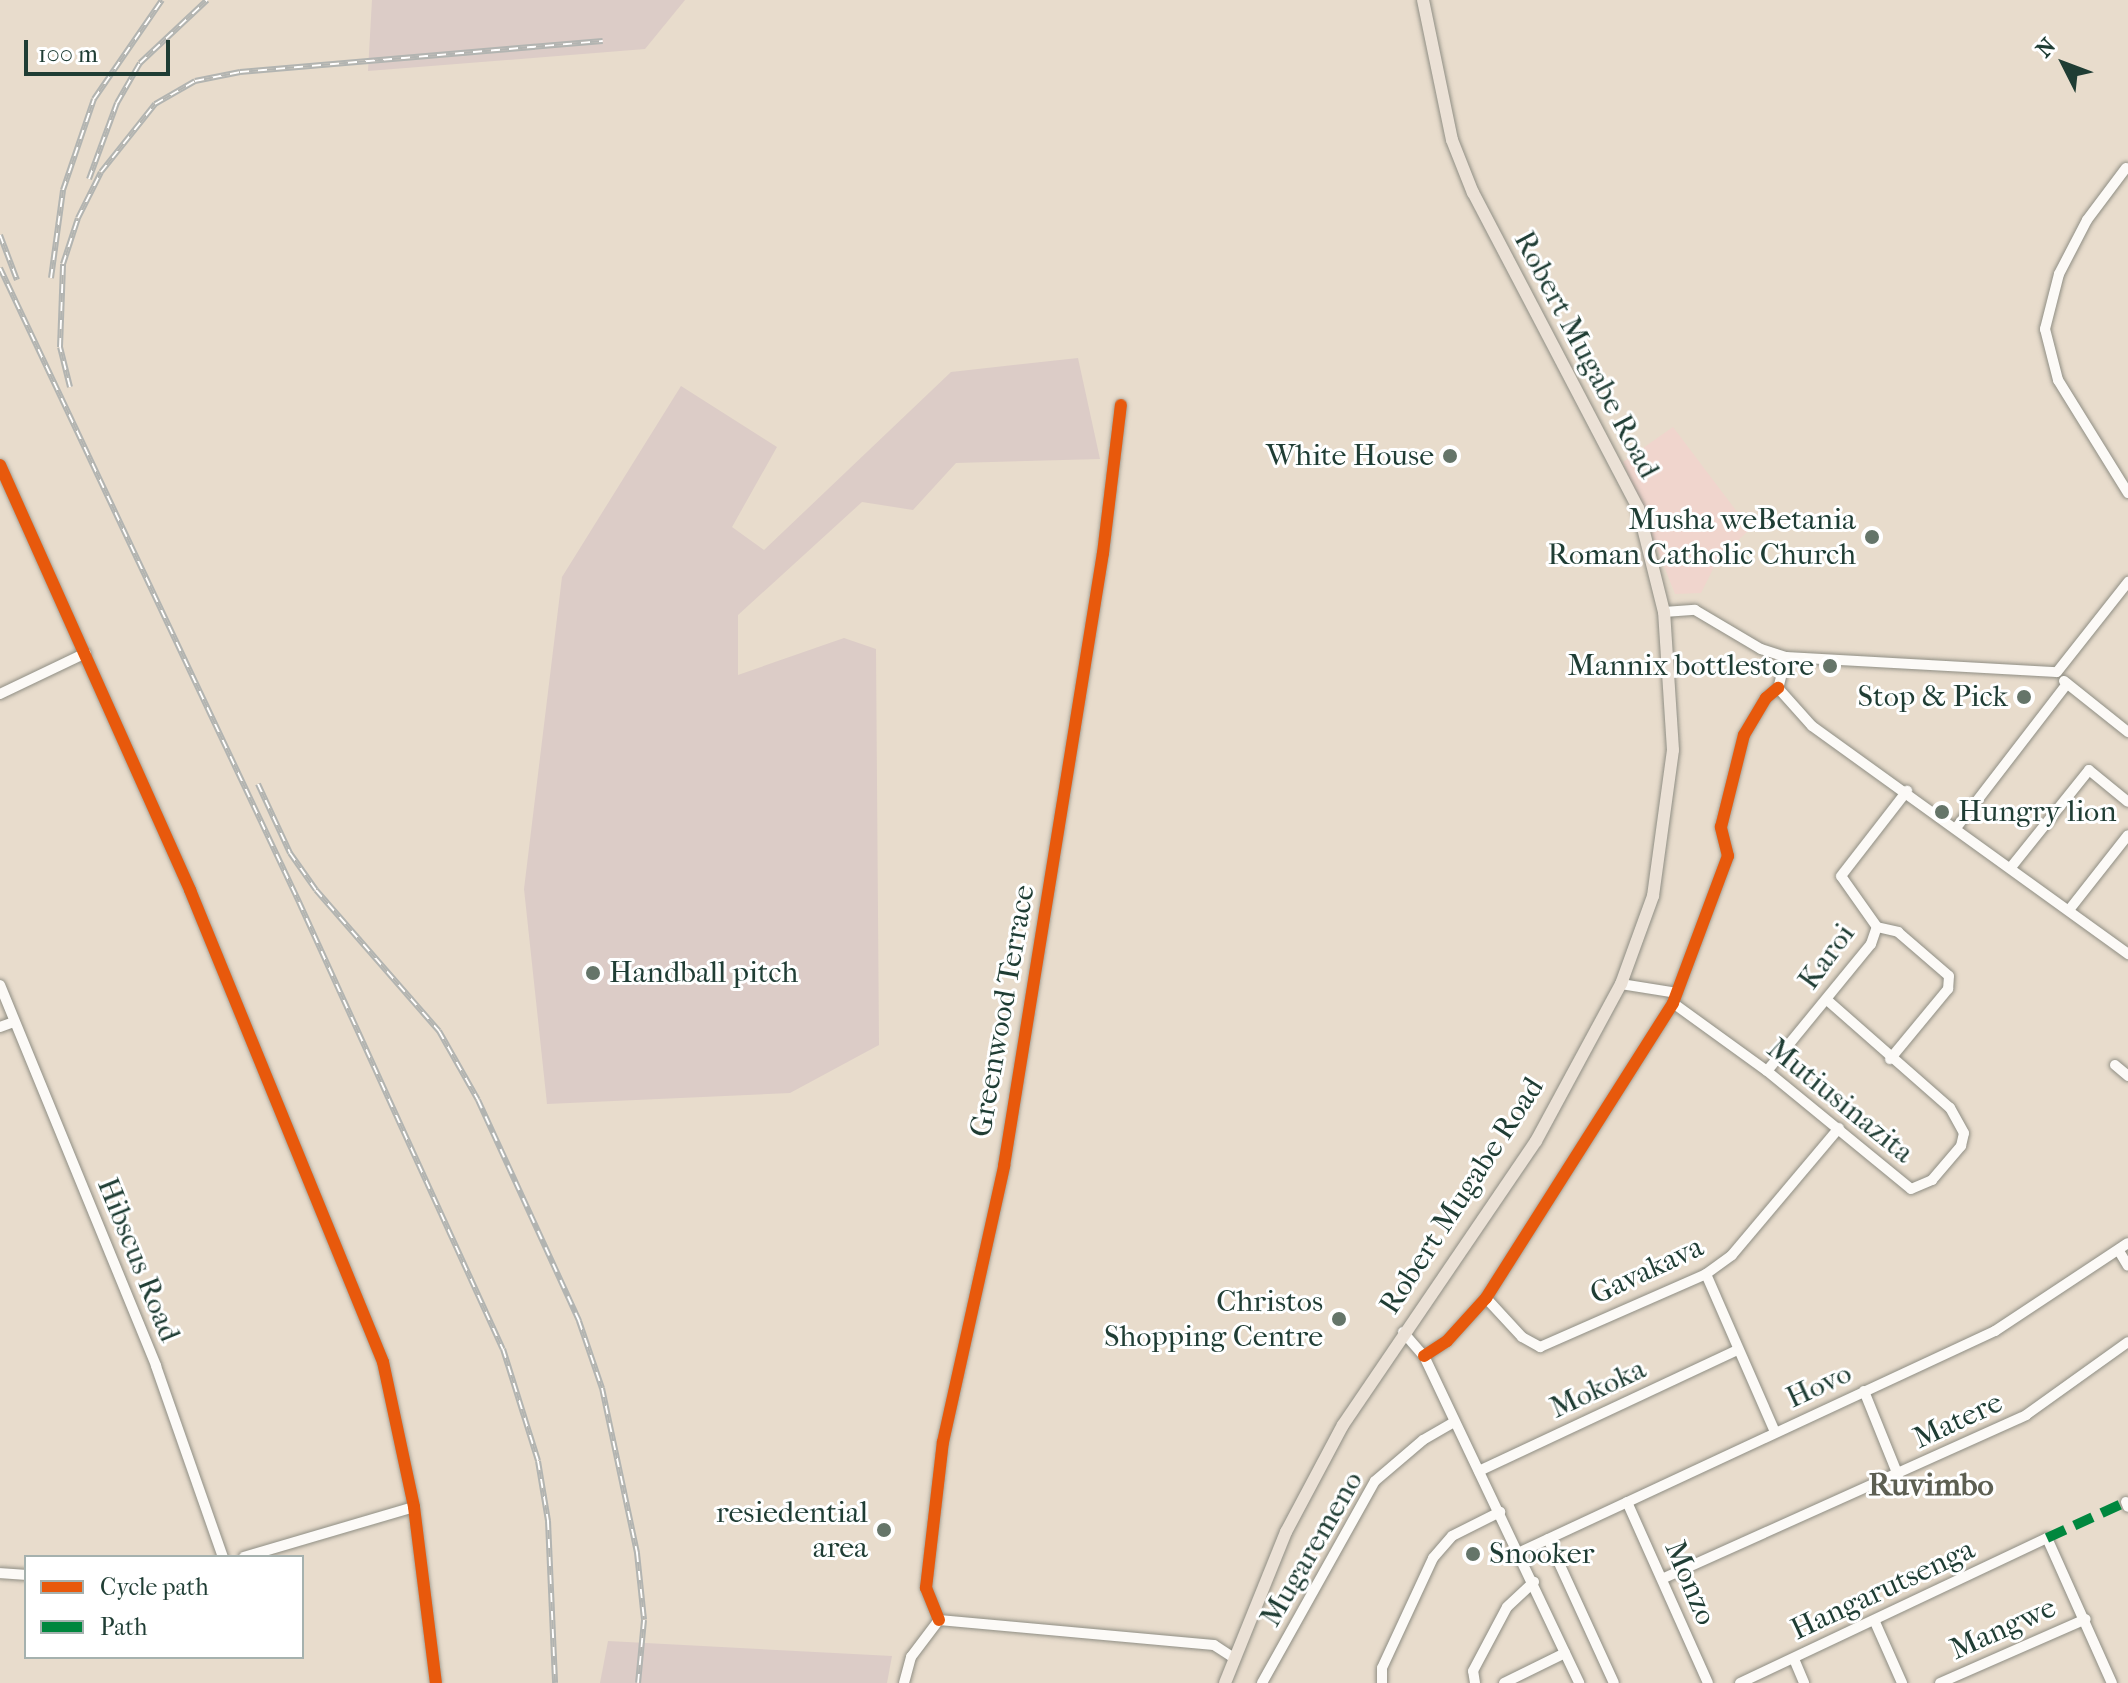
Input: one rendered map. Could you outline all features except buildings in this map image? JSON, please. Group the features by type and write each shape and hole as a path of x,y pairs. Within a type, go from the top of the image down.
{"main road":[{"name":"Robert Mugabe Road","path":"1225,1683 1286,1532 1343,1425 1403,1332 1536,1141 1621,984 1653,896 1673,750 1675,716 1664,612 1638,508 1515,281 1452,140 1423,0"}],"street":[{"path":"2126,168 2087,220 2059,274 2045,329 2058,380 2128,493"},
{"name":"Greenwood Terrace","path":"939,1620 926,1588 943,1442 1009,1135 1101,568 1121,405"},
{"path":"1,469 190,890 383,1362 414,1507 436,1683"},
{"path":"2057,672 2128,582"},
{"path":"1664,612 1695,610 1761,649 1786,657 2057,672 2067,684 2126,726"},
{"path":"0,694 86,653"},
{"path":"1424,1356 1447,1341 1486,1298 1675,998 1728,856 1721,827 1730,778 1744,735 1766,698 1778,688 1786,657"},
{"path":"1956,828 2067,684"},
{"path":"1778,688 1812,726 2127,950"},
{"path":"2012,866 2089,770 2128,802"},
{"name":"Karoi","path":"1767,1071 1871,944 1877,927 1841,876 1907,791"},
{"path":"2069,910 2128,835"},
{"path":"1877,927 1898,932 1949,976 1948,989 1890,1059"},
{"path":"1621,984 1675,998"},
{"name":"Hibscus Road","path":"0,985 156,1366 222,1555"},
{"name":"Mutiusinazita","path":"1675,998 1911,1189 1932,1180 1961,1146 1964,1133 1950,1108 1890,1059 1827,1000"},
{"path":"0,1027 14,1022"},
{"path":"2115,1065 2128,1076"},
{"name":"Gavakava","path":"1486,1298 1522,1337 1540,1347 1706,1274 1732,1255 1839,1128"},
{"path":"2124,1247 2128,1266"},
{"name":"Hovo","path":"1518,1553 1995,1331 2124,1247"},
{"path":"1706,1274 1775,1432"},
{"path":"1403,1332 1424,1356 1534,1582 1579,1683"},
{"name":"Matere","path":"1664,1578 2026,1415 2128,1342"},
{"name":"Mokoka","path":"1479,1471 1737,1350"},
{"path":"1864,1391 1898,1475"},
{"name":"Mugaremeno","path":"1262,1683 1375,1481 1423,1440 1454,1422"},
{"name":"Monzo","path":"1627,1502 1664,1578 1708,1683"},
{"path":"251,1555 414,1507"},
{"path":"1382,1683 1382,1668 1433,1558 1452,1536 1500,1512"},
{"name":"Hangarutsenga","path":"1740,1683 1875,1622 2047,1538 2086,1619"},
{"path":"1548,1539 1614,1683"},
{"path":"0,1573 24,1575"},
{"path":"1475,1683 1473,1671 1507,1607 1534,1582"},
{"path":"2086,1619 2112,1683"},
{"name":"Mangwe","path":"1940,1683 2086,1619"},
{"path":"904,1683 911,1657 939,1620 1214,1645 1234,1658"},
{"path":"1875,1622 1902,1683"},
{"path":"1504,1683 1565,1653"},
{"path":"1794,1659 1804,1683"}],"shaded area":[{"path":"372,0 685,0 645,49 368,71"},
{"path":"1078,358 1100,459 956,463 913,510 862,502 738,615 738,675 844,638 876,649 879,1045 790,1093 547,1104 524,889 562,577 681,386 777,447 732,527 764,550 951,372"},
{"path":"1673,427 1750,529 1717,561 1701,593 1675,594 1623,462"},
{"path":"608,1641 892,1656 887,1683 600,1683"}],"railway":[{"path":"51,278 63,190 94,99 162,0"},
{"path":"89,179 117,103 140,63 207,0"},
{"path":"70,387 60,347 63,264 78,218 101,172 155,104 195,81 240,72 603,41"},
{"path":"0,235 17,280"},
{"path":"0,268 299,902 503,1349 538,1461 548,1521 555,1683"},
{"path":"258,784 290,853 316,890 439,1031 478,1100 579,1321 602,1388 637,1553 644,1620 638,1683"}],"marked path":[{"path":"2047,1538 2128,1501"}],"cycle path":[{"path":"939,1620 926,1588 943,1442 1004,1166 1103,553 1121,405"},
{"path":"0,465 190,890 383,1362 414,1507 436,1683"},
{"path":"1424,1356 1447,1341 1486,1298 1673,1003 1728,856 1721,827 1744,735 1766,698 1778,688"}],"place":[{"name":"White House","path":"1450,456"},
{"name":"Musha weBetania Roman Catholic Church","path":"1872,537"},
{"name":"Mannix bottlestore","path":"1830,666"},
{"name":"Stop & Pick","path":"2024,697"},
{"name":"Hungry lion","path":"1942,812"},
{"name":"Handball pitch","path":"593,973"},
{"name":"Christos Shopping Centre","path":"1339,1319"},
{"name":"resiedential area","path":"884,1530"},
{"name":"Snooker","path":"1473,1554"}],"district":[{"name":"Ruvimbo","path":"1931,1485"}]}
